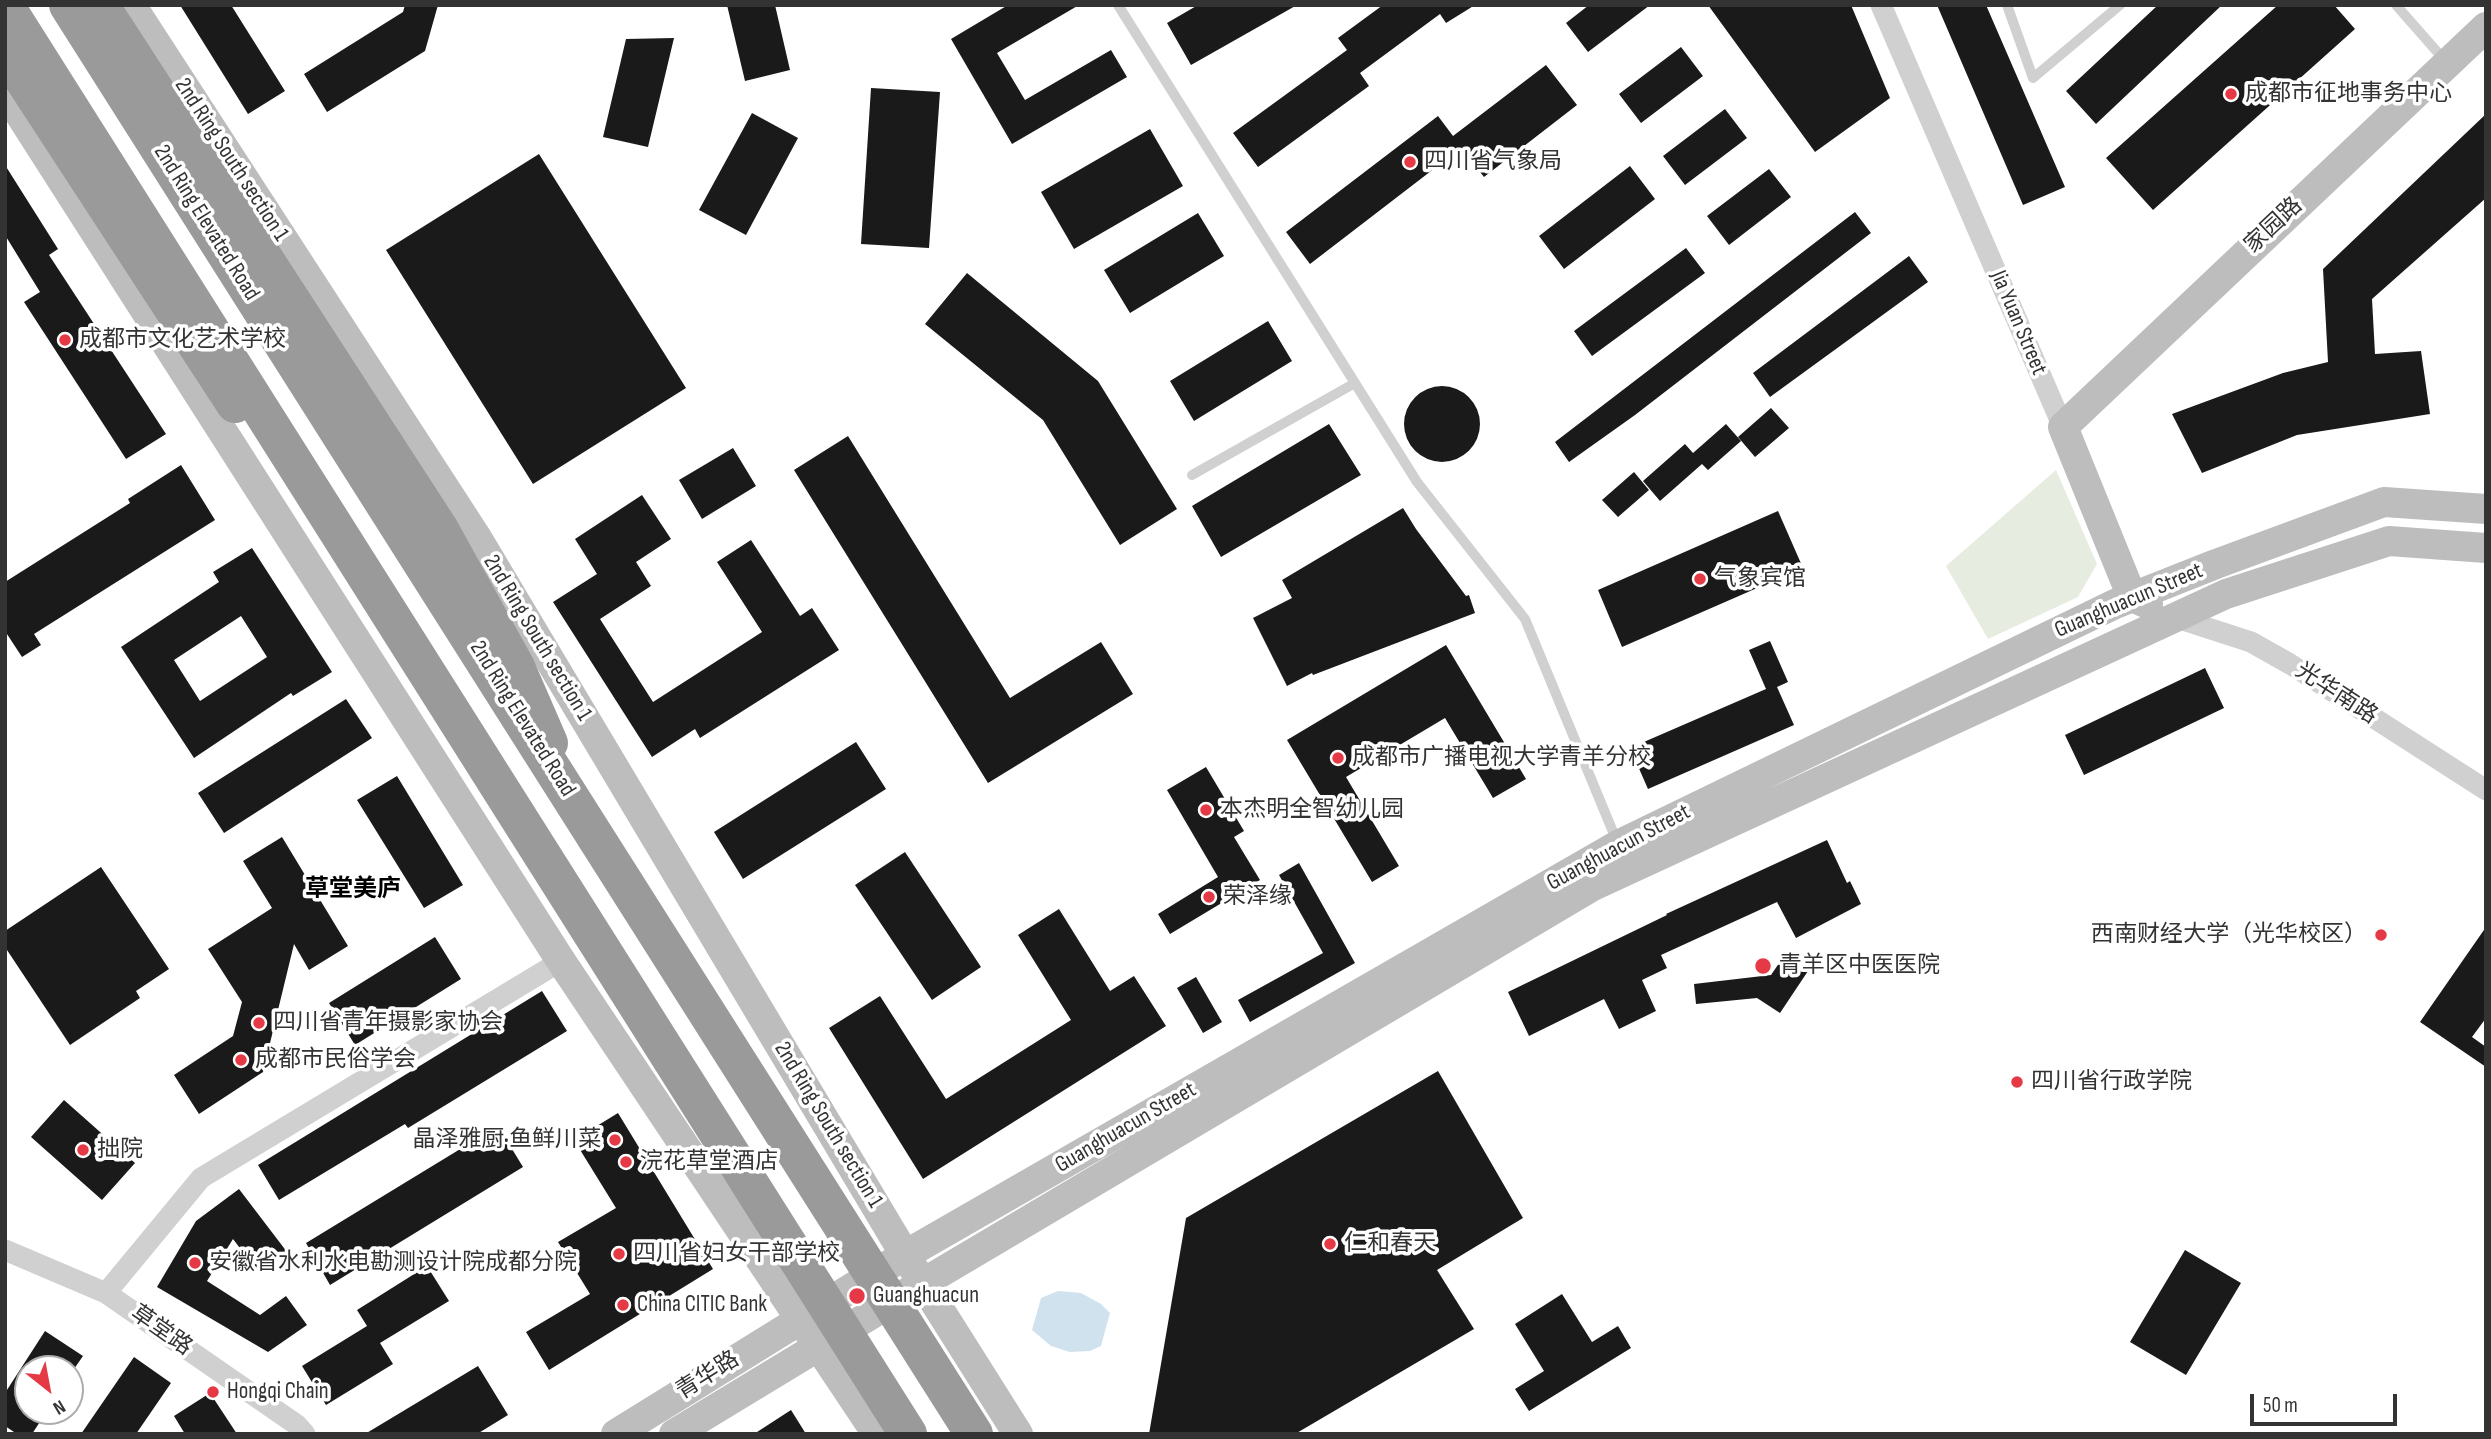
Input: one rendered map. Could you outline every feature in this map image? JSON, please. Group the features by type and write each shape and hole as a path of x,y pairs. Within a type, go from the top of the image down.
{"highway":[{"path":"5,5 908,1434"},
{"name":"2nd Ring Elevated Road","path":"68,5 974,1434"},
{"path":"100,5 439,528 516,667 571,797"},
{"path":"9,70 383,631 508,800"}],"main road":[{"name":"2nd Ring South section 1","path":"131,5 477,538 905,1255 1018,1434"},
{"name":"家园路","path":"2063,427 2486,27"},
{"path":"9,70 561,961 877,1434"},
{"name":"Jia Yuan Street","path":"2063,427 2132,597"},
{"name":"Guanghuacun Street","path":"801,1318 905,1255 1624,857 2132,597 2384,502 2486,509"},
{"name":"Guanghuacun Street","path":"820,1346 1591,887 1624,857 2177,618 2226,594 2389,541 2486,548"},
{"path":"2132,597 2177,618"},
{"name":"青华路","path":"616,1434 801,1318"},
{"name":"青华路","path":"674,1434 820,1346"}],"street":[{"name":"Jia Yuan Street","path":"1881,5 2063,427"},
{"name":"光华南路","path":"2177,618 2251,642 2290,664 2486,790"},
{"path":"106,1293 201,1178 561,961"},
{"name":"草堂路","path":"5,1250 106,1293 297,1425 305,1434"}],"lane":[{"path":"1118,5 1417,482 1525,620 1624,857"},
{"path":"2007,5 2033,79 2120,5"},
{"path":"2396,5 2447,63"},
{"path":"1192,475 1354,383"}],"shaded area":[{"path":"2056,470 2097,564 2078,597 1988,639 1946,566"}],"water":[{"path":"1058,1291 1081,1293 1101,1304 1110,1313 1101,1346 1090,1351 1070,1352 1051,1346 1032,1330 1041,1298"}],"building":[{"path":"180,5 231,5 285,91 248,114"},
{"path":"405,5 438,5 425,51 327,112 304,74 403,12"},
{"path":"727,5 775,5 790,70 745,81"},
{"path":"1008,5 1079,5 997,53 1025,100 1111,50 1127,77 1012,144 951,39"},
{"path":"1198,5 1297,5 1191,65 1167,23"},
{"path":"1383,5 1475,5 1446,23 1440,14 1360,73 1369,86 1258,167 1233,133 1347,50 1338,38"},
{"path":"1589,5 1650,5 1588,52 1566,23"},
{"path":"1708,5 1851,5 1890,98 1815,152"},
{"path":"1937,5 1986,5 2065,187 2023,205"},
{"path":"2158,5 2222,5 2096,124 2066,91"},
{"name":"成都市征地事务中心","path":"2278,5 2334,5 2355,29 2153,210 2106,158"},
{"path":"674,38 648,147 603,137 626,39"},
{"path":"1681,47 1703,76 1641,123 1619,94"},
{"name":"四川省气象局","path":"1546,65 1577,105 1484,177 1461,148 1310,264 1286,232 1438,116 1453,136"},
{"path":"871,88 940,92 929,248 861,244"},
{"path":"1725,109 1747,138 1685,185 1663,156"},
{"path":"752,113 798,138 746,235 699,210"},
{"path":"2486,114 2486,198 2372,299 2375,354 2421,351 2430,414 2297,435 2202,473 2172,414 2283,373 2328,362 2323,269"},
{"path":"1150,129 1183,186 1074,249 1041,192"},
{"path":"539,154 686,388 533,484 386,250"},
{"path":"5,165 58,249 49,255 166,434 126,459 24,302 40,292 5,235"},
{"path":"1630,166 1655,199 1564,269 1539,236"},
{"path":"1769,169 1791,197 1729,245 1707,216"},
{"path":"1855,212 1871,233 1635,415 1569,462 1555,442"},
{"path":"1198,213 1224,256 1130,313 1104,270"},
{"path":"1686,248 1705,273 1592,356 1574,331"},
{"path":"1909,256 1928,282 1770,397 1753,373"},
{"path":"967,273 1098,381 1177,509 1120,545 1043,420 925,324"},
{"path":"1268,321 1292,361 1194,421 1170,381"},
{"path":"1442,386 1456,389 1469,397 1477,410 1480,424 1477,438 1469,451 1456,459 1442,462 1428,459 1415,451 1407,438 1404,424 1407,410 1415,397 1428,389"},
{"path":"1771,408 1789,428 1755,457 1738,437"},
{"path":"1329,424 1361,475 1221,557 1192,506"},
{"path":"1726,424 1741,441 1708,470 1702,464 1660,501 1643,481 1685,444 1693,453"},
{"path":"848,436 1010,698 1101,642 1133,694 988,783 794,470"},
{"path":"733,448 756,486 702,519 679,480"},
{"path":"181,465 215,520 34,634 41,645 22,657 5,631 5,582 130,503 128,499"},
{"path":"1634,472 1649,490 1618,517 1602,500"},
{"path":"642,495 671,539 636,562 651,586 600,619 653,702 762,632 717,562 751,540 800,616 812,608 839,650 700,738 695,729 652,757 553,602 597,574 575,539"},
{"path":"1403,508 1466,596 1469,595 1475,613 1313,675 1312,673 1287,686 1253,618 1292,598 1282,580"},
{"name":"气象宾馆","path":"1778,511 1803,568 1622,647 1598,590"},
{"path":"252,548 332,672 293,696 291,693 194,758 121,647 219,582 213,572","holes":["241,616 267,657 200,701 174,660"]},
{"path":"1770,641 1788,682 1777,687 1794,725 1648,789 1630,748 1766,689 1749,650"},
{"name":"成都市广播电视大学青羊分校","path":"1446,645 1526,779 1493,798 1445,718 1346,777 1399,866 1372,882 1287,740"},
{"path":"2205,668 2224,708 2084,775 2065,735"},
{"path":"346,699 372,738 224,833 198,793"},
{"path":"856,742 886,789 743,879 714,832"},
{"path":"1206,767 1244,831 1234,837 1260,880 1170,934 1158,914 1218,877 1167,790"},
{"path":"397,776 463,885 424,908 357,800"},
{"path":"282,837 348,946 309,970 294,944 263,1072 199,1114 174,1075 233,1036 242,1002 208,949 272,908 243,861"},
{"path":"1827,840 1847,883 1850,881 1861,904 1796,938 1777,902 1661,955 1667,968 1642,980 1656,1011 1619,1029 1604,999 1529,1036 1508,992 1666,914"},
{"path":"905,852 981,967 932,1000 855,885"},
{"path":"1299,863 1355,963 1250,1022 1238,1000 1323,953 1279,875"},
{"path":"101,867 169,969 136,991 140,998 70,1045 5,947 5,931"},
{"path":"1059,909 1110,991 1134,976 1166,1026 923,1179 829,1028 880,996 946,1099 1071,1020 1018,935"},
{"path":"2486,927 2486,1018 2472,1037 2486,1047 2486,1067 2420,1022"},
{"path":"435,937 461,979 355,1045 329,1003"},
{"path":"1786,953 1810,968 1780,1013 1757,998 1696,1004 1694,984 1771,975"},
{"path":"1196,977 1222,1022 1203,1033 1177,988"},
{"path":"542,991 567,1031 408,1128 405,1124 279,1200 258,1165"},
{"name":"仁和春天","path":"1438,1071 1523,1218 1437,1270 1474,1329 1295,1434 1149,1434 1186,1218"},
{"name":"拙院","path":"64,1100 135,1163 102,1200 31,1137"},
{"path":"618,1113 713,1269 549,1370 526,1332 590,1294 558,1242 616,1208 574,1140"},
{"path":"498,1126 523,1167 330,1285 306,1243"},
{"name":"安徽省水利水电勘测设计院成都分院","path":"239,1189 287,1252 259,1273 233,1239 207,1281 260,1315 286,1296 307,1325 268,1352 157,1287 196,1221"},
{"path":"2185,1250 2241,1283 2186,1375 2130,1342"},
{"path":"427,1266 449,1301 380,1343 393,1364 326,1405 302,1366 367,1326 357,1310"},
{"path":"1562,1294 1592,1342 1618,1326 1631,1348 1529,1411 1515,1389 1544,1371 1515,1324"},
{"path":"45,1331 81,1355 30,1355"},
{"path":"134,1357 171,1383 136,1434 81,1434"},
{"path":"478,1366 508,1415 477,1434 365,1434"},
{"path":"14,1379 14,1425 38,1425 32,1434 17,1434 5,1426 5,1393"},
{"path":"210,1393 237,1434 185,1434 174,1416"},
{"path":"791,1410 806,1434 754,1434"}],"place":[{"name":"成都市征地事务中心","path":"2231,94"},
{"name":"四川省气象局","path":"1410,162"},
{"name":"成都市文化艺术学校","path":"65,340"},
{"name":"气象宾馆","path":"1700,579"},
{"name":"成都市广播电视大学青羊分校","path":"1338,758"},
{"name":"本杰明全智幼儿园","path":"1206,810"},
{"name":"荣泽缘","path":"1209,897"},
{"name":"西南财经大学（光华校区）","path":"2381,935"},
{"name":"青羊区中医医院","path":"1763,966"},
{"name":"四川省青年摄影家协会","path":"259,1023"},
{"name":"成都市民俗学会","path":"241,1060"},
{"name":"四川省行政学院","path":"2017,1082"},
{"name":"晶泽雅厨·鱼鲜川菜","path":"615,1140"},
{"name":"拙院","path":"83,1150"},
{"name":"浣花草堂酒店","path":"626,1162"},
{"name":"仁和春天","path":"1330,1244"},
{"name":"四川省妇女干部学校","path":"619,1254"},
{"name":"安徽省水利水电勘测设计院成都分院","path":"195,1263"},
{"name":"Guanghuacun","path":"857,1296"},
{"name":"China CITIC Bank","path":"623,1305"},
{"name":"Hongqi Chain","path":"213,1392"}],"district":[{"name":"草堂美庐","path":"353,890"}]}
